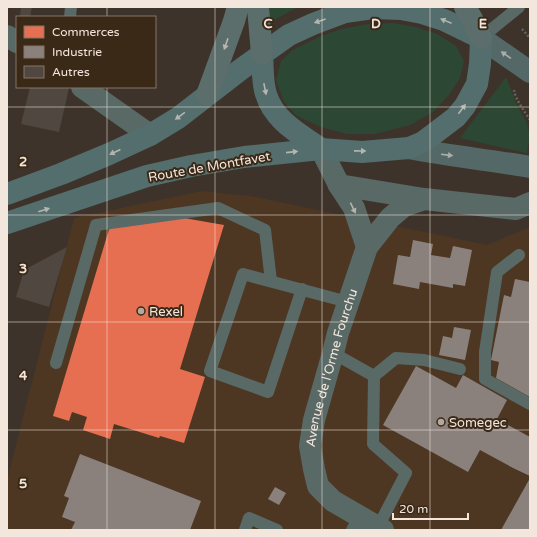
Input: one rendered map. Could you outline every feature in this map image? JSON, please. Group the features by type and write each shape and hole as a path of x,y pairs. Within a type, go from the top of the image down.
{"highway":[{"path":"207,95 234,22 238,7"},
{"path":"258,7 262,54"},
{"path":"465,7 481,38"}],"main road":[{"path":"7,194 61,174 150,135 178,118 289,35 345,12 373,8 402,8 444,20 481,38 530,72"},
{"path":"409,148 423,142 435,133 456,117 465,106 476,84 480,64 481,38"},
{"path":"262,54 265,93 271,108 281,120 321,149"},
{"path":"409,148 530,167"},
{"name":"Route de Montfavet","path":"7,223 147,176 191,166 244,157 321,149 362,152 409,148"}],"street":[{"path":"7,36 16,41"},
{"path":"83,88 150,135"},
{"path":"321,149 339,185 354,208 367,247"},
{"path":"339,185 424,199 516,209 530,203"},
{"name":"Avenue de l'Orme Fourchu","path":"381,529 355,523 318,486 310,446 314,420 338,333 367,247 390,218 404,206 424,199"}],"lane":[{"path":"474,7 481,38 519,7"},
{"path":"56,363 96,226 218,208 265,230 271,281"},
{"path":"519,255 497,272 485,352 485,379 530,404"},
{"path":"302,289 268,392 210,371 243,274 302,289 348,302"},
{"path":"333,353 374,376"},
{"path":"381,529 406,473 373,444 374,376 396,358 424,360 460,369"},
{"path":"245,530 249,518 277,530"}],"shaded area":[{"path":"202,191 250,196 487,245 530,227 530,530 7,530 7,480 74,218"}],"green space":[{"path":"270,7 298,7 274,20 269,19"},
{"path":"392,23 416,27 437,34 456,46 464,61 460,78 449,95 433,112 410,125 375,134 347,134 321,127 297,116 284,102 276,80 281,61 293,50 321,36 342,29 368,24"},
{"path":"506,77 517,105 526,121 530,135 527,153 460,138"}],"building: Commerces":[{"path":"184,218 224,225 180,369 205,377 184,443 160,436 159,438 114,424 110,439 83,430 87,417 72,412 69,421 53,416 110,226"}],"building: Industrie":[{"path":"413,240 433,244 431,255 450,258 453,246 472,250 465,286 453,284 453,288 420,282 419,289 393,284 398,255 410,257"},
{"path":"515,279 530,282 530,397 496,378 499,362 491,360 504,295 511,297"},
{"path":"454,327 471,330 465,360 439,355 443,336 452,338"},
{"name":"Somegec","path":"416,366 456,388 463,375 507,400 497,419 530,437 530,476 480,450 468,472 383,425"},
{"path":"80,454 201,501 190,530 71,530 75,522 62,517 69,498 64,496"},
{"path":"530,478 530,530 501,530"},
{"path":"275,487 286,493 279,505 268,499"}],"building: Autres":[{"path":"21,7 32,7 30,16 20,16"},
{"path":"30,88 69,88 59,132 21,124"},
{"path":"67,247 49,307 16,297 24,270"}],"place":[{"name":"Rexel","path":"141,311"},
{"name":"Somegec","path":"441,422"}]}
